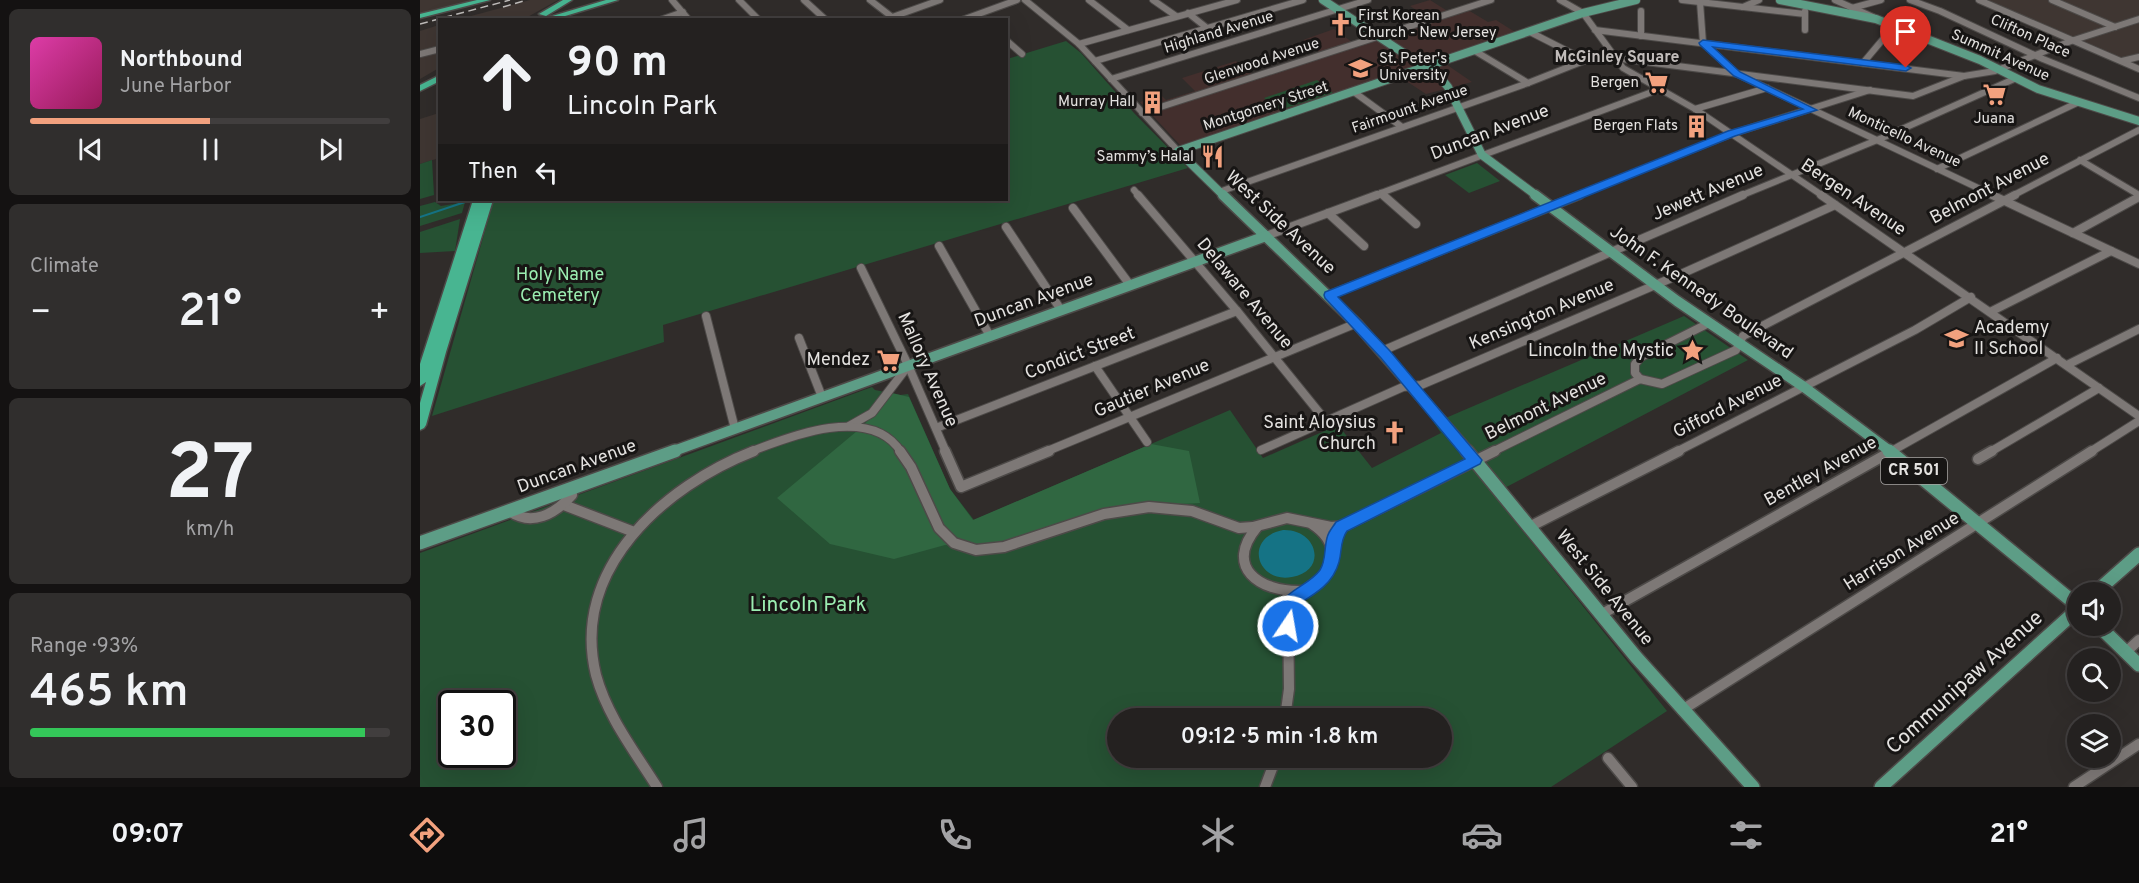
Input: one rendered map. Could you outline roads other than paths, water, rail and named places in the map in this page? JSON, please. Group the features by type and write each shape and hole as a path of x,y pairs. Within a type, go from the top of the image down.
{"highway":[{"path":"420,12 454,0"},
{"path":"420,12 467,0"},
{"path":"420,12 486,0"},
{"path":"537,18 568,0"},
{"path":"544,18 573,0"},
{"path":"548,18 614,0"},
{"path":"563,18 623,0"},
{"path":"554,18 569,12"},
{"path":"420,87 438,76"},
{"path":"420,381 478,201"},
{"path":"420,425 440,352 488,201"}],"main road":[{"name":"John F. Kennedy Boulevard","path":"1323,0 1444,81 1482,155 1610,252 1803,387 1890,452 2067,599"},
{"name":"Summit Avenue","path":"1780,0 1876,19 1998,69 2014,79 2079,102 2138,119"},
{"name":"Montgomery Street","path":"1178,151 1583,13 1631,1"},
{"name":"West Side Avenue","path":"1178,151 1330,295 1382,351 1531,526 1682,710 1753,787"},
{"name":"Duncan Avenue","path":"420,543 1266,236"},
{"path":"2107,582 2139,554"},
{"name":"Communipaw Avenue","path":"1881,787 2067,618"},
{"path":"2109,636 2139,665"}],"street":[{"path":"672,0 688,18"},
{"path":"739,0 757,18"},
{"path":"804,0 824,18"},
{"path":"870,0 892,17 940,0"},
{"path":"967,18 1017,0"},
{"name":"West Side Avenue","path":"1025,0 1079,44 1178,151"},
{"path":"1089,0 1128,30"},
{"path":"1154,0 1176,16"},
{"path":"1079,44 1220,2 1236,0"},
{"path":"1276,0 1284,6"},
{"path":"1095,61 1303,0"},
{"name":"Highland Avenue","path":"1111,79 1368,0"},
{"name":"Glenwood Avenue","path":"1142,113 1491,0"},
{"name":"Bergen Avenue","path":"1560,0 1583,13 1608,51 1623,68 1695,109 1992,311 2139,416"},
{"path":"1682,0 1805,14"},
{"path":"1743,7 1759,0"},
{"path":"1835,0 1876,19"},
{"path":"1840,12 1881,0"},
{"name":"Clifton Place","path":"1910,0 1940,11 2036,56 2139,99"},
{"path":"1978,0 2139,69"},
{"path":"2052,0 2115,27"},
{"path":"1699,1 1703,43"},
{"path":"1805,5 1805,30"},
{"path":"1641,11 1641,36"},
{"path":"666,18 683,12"},
{"path":"1188,13 1208,28"},
{"path":"978,14 982,18"},
{"path":"1596,30 1973,76 2139,19"},
{"path":"1863,63 1894,26"},
{"path":"1530,32 1586,60"},
{"path":"1008,42 1022,54"},
{"name":"Monticello Avenue","path":"1703,43 1737,74 2139,264"},
{"path":"420,54 438,50"},
{"path":"1475,51 1528,83"},
{"name":"Fairmount Avenue","path":"1219,192 1528,83 1608,51"},
{"path":"2122,62 2139,57"},
{"path":"1614,58 1913,96 1964,76"},
{"name":"Jewett Avenue","path":"1382,351 2014,79"},
{"path":"1695,109 1767,88"},
{"name":"Duncan Avenue","path":"1266,236 1660,90"},
{"path":"1330,295 1731,134 1870,90"},
{"path":"1353,92 1402,127"},
{"path":"1937,169 2079,102"},
{"name":"Belmont Avenue","path":"1475,460 1640,379 1662,384 1736,350 1743,336 2139,130"},
{"path":"2073,233 2139,196 2080,160"},
{"name":"Delaware Avenue","path":"1134,190 1237,311 1326,421"},
{"path":"1381,193 1416,224"},
{"name":"Kensington Avenue","path":"1261,450 1403,387 1421,385 1656,285 1835,205"},
{"path":"1073,208 1130,285"},
{"path":"1328,213 1364,246"},
{"path":"1006,226 1060,310"},
{"path":"939,246 990,336"},
{"path":"1992,311 2111,251"},
{"name":"Mallory Avenue","path":"861,268 908,365 961,487"},
{"name":"Gifford Avenue","path":"1531,526 1915,330 1971,297"},
{"name":"Condict Street","path":"936,428 1237,311"},
{"path":"706,316 735,429"},
{"path":"1640,379 1635,372 1635,364 1641,357 1709,323"},
{"name":"Gautier Avenue","path":"961,487 1273,356 1357,324"},
{"path":"2067,365 2139,329"},
{"path":"799,338 822,397"},
{"name":"Bentley Avenue","path":"1602,614 2057,358"},
{"path":"847,427 872,413 908,365"},
{"path":"1095,366 1147,442"},
{"path":"1978,459 2098,388"},
{"path":"872,413 872,429"},
{"name":"Harrison Avenue","path":"1682,710 2139,421"},
{"path":"657,787 608,709 598,685 592,658 592,629 597,598 616,556 634,532 669,497 731,461 795,436 847,427 872,429 891,439 905,454 940,533 956,544 975,550 996,549 1115,511 1148,507 1178,507 1205,514 1234,527 1258,527 1284,518 1342,526"},
{"path":"1286,708 1289,689 1288,608 1291,600 1319,582 1328,573 1335,537 1342,526 1475,460"},
{"path":"509,511 514,516 527,520 550,513 564,505 572,495 570,488"},
{"path":"564,505 634,532"},
{"path":"1309,522 1324,534 1332,550"},
{"path":"1258,527 1251,534 1243,557 1252,577 1272,590 1299,592 1308,589"},
{"path":"2126,652 2139,640"},
{"path":"2074,787 2139,744"},
{"path":"1608,758 1632,787"},
{"path":"1265,787 1272,768"}],"water":[{"path":"1283,530 1295,531 1304,536 1311,543 1314,551 1311,567 1292,577 1270,574 1259,559 1259,550 1263,542 1270,535"}],"waterway":[{"path":"420,217 465,202"}],"railway":[{"path":"442,18 510,0"},
{"path":"503,7 527,0"},
{"path":"420,24 438,19"}],"place":[{"name":"First Korean Church - New Jersey","path":"1340,25"},
{"name":"St. Peter's University","path":"1361,68"},
{"name":"Bergen","path":"1657,83"},
{"name":"Juana","path":"1994,95"},
{"name":"Murray Hall","path":"1153,102"},
{"name":"Bergen Flats","path":"1696,126"},
{"name":"Sammy’s Halal","path":"1212,157"},
{"name":"Academy II School","path":"1956,338"},
{"name":"Lincoln the Mystic","path":"1692,351"},
{"name":"Mendez","path":"888,360"},
{"name":"Saint Aloysius Church","path":"1394,433"}],"district":[{"name":"McGinley Square","path":"1617,58"}],"park label":[{"name":"Holy Name Cemetery","path":"560,285"},
{"name":"Lincoln Park","path":"808,605"}]}
